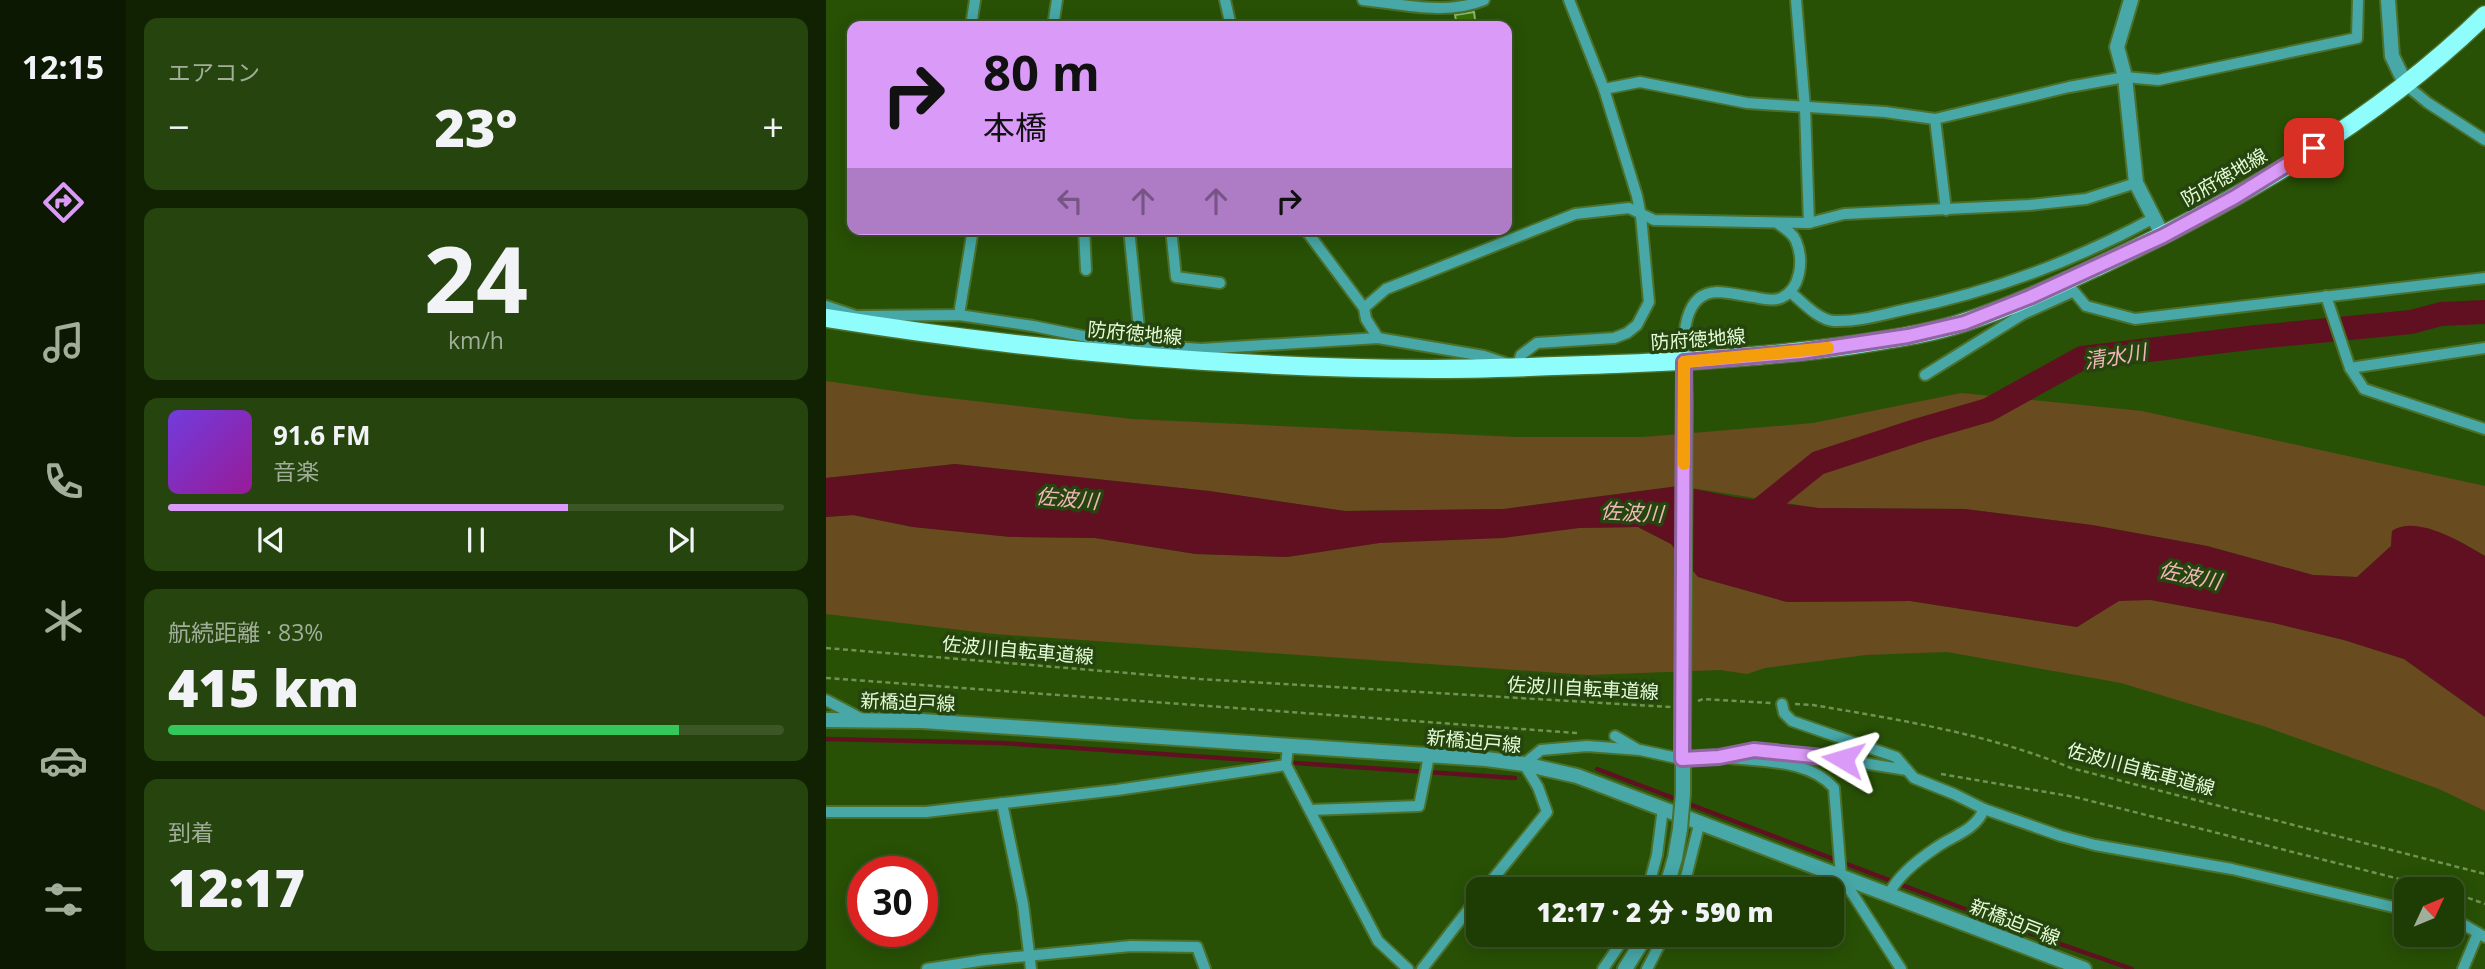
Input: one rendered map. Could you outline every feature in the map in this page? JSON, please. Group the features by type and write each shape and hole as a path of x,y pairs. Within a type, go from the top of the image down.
{"main road":[{"name":"防府徳地線","path":"826,318 855,319 957,338 1382,368 1517,368 1684,362 1801,352 1908,336 1964,323 2069,287 2235,197 2334,135 2406,85 2485,15"}],"street":[{"path":"972,21 975,0"},
{"path":"1054,21 1057,0"},
{"path":"1224,0 1230,21"},
{"path":"1363,0 1458,4 1484,0"},
{"path":"826,306 855,319 960,315 1033,326 1141,349 1201,349 1378,338 1484,356 1517,368 1521,355 1537,343 1614,338 1627,334 1637,325 1649,302 1641,216 1604,89 1569,0"},
{"path":"1796,0 1805,108 1809,223"},
{"path":"2131,0 2117,47 2124,77 2136,183 2163,236"},
{"path":"1604,89 1640,82 1748,103 1885,112 1935,119 2019,97 2124,77 2158,80 2357,38 2358,0"},
{"path":"2388,0 2392,56 2406,85 2428,103 2485,140"},
{"path":"1935,119 1946,209"},
{"path":"1364,309 1386,289 1575,214 1629,208 1654,220 1809,223 1844,214 2029,205 2086,199 2136,183"},
{"path":"1790,292 1821,317 1834,321 1865,318 1952,300 2046,270 2107,244 2154,218"},
{"path":"1669,877 1675,858 1683,794 1683,338 1692,306 1704,295 1716,292 1779,299 1790,292 1798,280 1796,239 1774,222"},
{"path":"960,315 973,235"},
{"path":"1084,235 1086,270"},
{"path":"1130,235 1141,349"},
{"path":"1172,235 1176,277 1220,283"},
{"path":"1309,235 1364,309 1366,319 1378,338"},
{"path":"1925,375 2069,287 2085,306 2135,318 2485,278"},
{"path":"2326,296 2348,363 2364,389 2485,429"},
{"path":"2348,363 2485,348"},
{"path":"826,701 862,719"},
{"path":"1782,704 1784,713 1793,721 1896,757 1913,778 1984,809 2061,836 2095,845 2232,869 2394,907"},
{"name":"新橋迫戸線","path":"826,720 936,722 1524,764 1577,776 1700,821 2084,969"},
{"path":"1615,736 1640,750"},
{"path":"1495,877 1547,812 1538,787 1524,764 1541,750 1587,746 1640,750 1682,759 1719,757 1754,750 1819,756 1907,770"},
{"path":"1288,747 1286,765 1378,941 1408,969"},
{"path":"1310,810 1419,806 1429,757"},
{"path":"1719,757 1779,763 1808,770 1825,779 1833,788 1841,876 1901,969"},
{"path":"826,812 926,812 1118,790 1286,765"},
{"path":"1002,803 1023,904 1031,969"},
{"path":"1651,877 1663,808"},
{"path":"1889,894 1895,881 1937,846 1967,831 1980,819 1984,809"},
{"path":"1686,877 1700,821"},
{"path":"1422,969 1466,913"},
{"path":"2463,969 2482,935 2464,927"},
{"path":"927,969 985,960 1131,946 1197,947 1205,969"},
{"path":"1603,969 1619,947"},
{"path":"1625,969 1639,947"},
{"path":"1647,969 1658,947"}],"path":[{"name":"佐波川自転車道線","path":"826,648 1200,679 1676,706"},
{"path":"826,678 1581,734"},
{"name":"佐波川自転車道線","path":"1696,702 1703,699 1813,705 1926,724 2036,753 2071,768 2485,874"},
{"path":"1907,770 2075,797 2394,878"},
{"path":"2464,896 2485,904"}],"shaded area":[{"path":"826,381 1132,419 1517,437 1643,437 1813,423 1961,393 2142,411 2485,486 2485,556 2428,528 2392,531 2391,546 2357,577 2313,575 2207,546 2092,525 1965,509 1818,508 1679,486 1504,509 1345,511 1209,491 955,464 826,478"},
{"path":"853,515 913,527 1011,537 1095,538 1196,554 1287,557 1379,543 1579,528 1638,527 1671,544 1699,577 1787,602 1910,601 2077,627 2119,600 2151,600 2274,623 2344,640 2404,659 2485,717 2485,811 2439,789 2266,727 2121,683 1947,652 1866,655 1765,668 1747,674 1720,670 1588,675 994,634 826,614 826,517"}],"water":[{"name":"佐波川","path":"955,464 1209,491 1345,511 1504,509 1679,486 1735,497 1818,508 1965,509 2092,525 2207,546 2313,575 2357,577 2391,546 2392,531 2414,526 2439,532 2485,556 2485,717 2404,659 2344,640 2274,623 2151,600 2119,601 2077,627 1910,601 1787,602 1698,577 1671,544 1638,527 1579,528 1503,538 1379,543 1287,557 1196,554 1095,538 1011,537 913,527 853,515 826,517 826,478"}],"building":[{"path":"1474,12 1475,21 1456,21 1455,15"}],"waterway":[{"name":"清水川","path":"1746,521 1818,463 1988,410 2082,358 2411,322 2441,314 2485,312"},
{"path":"826,739 1003,743 1515,778"},
{"path":"1597,769 2023,931 2132,969"}],"slow traffic":[{"path":"1684,464 1684,362 1828,348"}],"route":[{"path":"1843,759 1754,750 1719,757 1682,759 1684,362 1801,352 1908,336 1964,323 2066,282 2163,236 2235,197 2314,148"}]}
